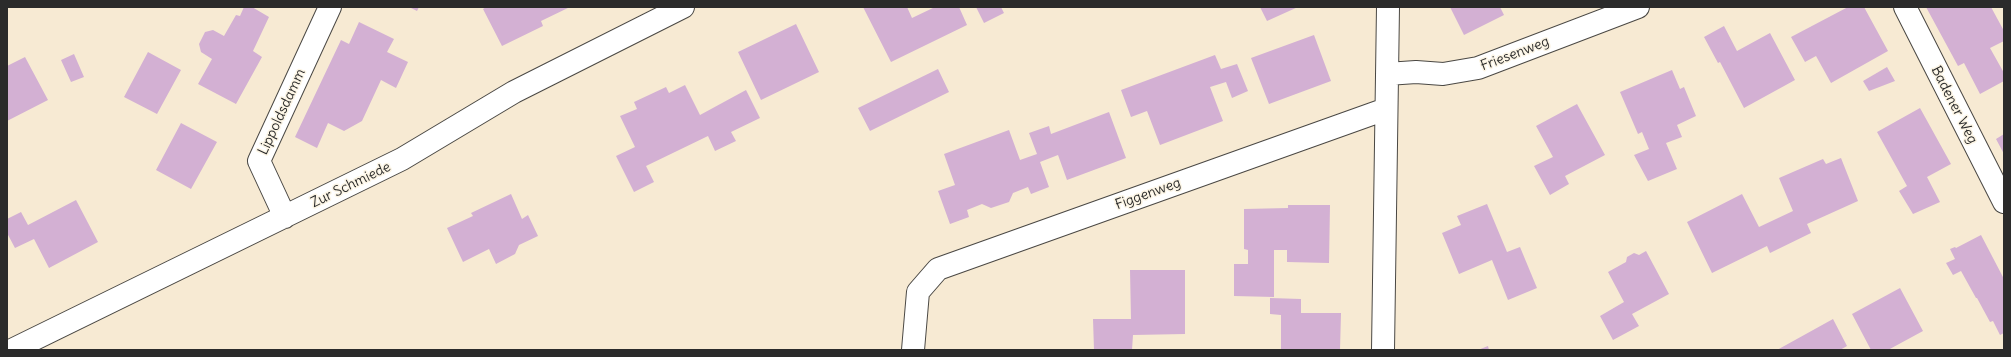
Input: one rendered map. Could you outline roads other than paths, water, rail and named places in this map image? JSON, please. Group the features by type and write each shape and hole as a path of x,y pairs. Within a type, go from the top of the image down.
{"street":[{"name":"Lippoldsdamm","path":"284,217 259,161 330,7"},
{"name":"Zur Schmiede","path":"12,350 402,159 514,92 683,7"},
{"path":"1383,350 1388,7"},
{"name":"Friesenweg","path":"1387,74 1416,72 1444,74 1478,68 1638,7"},
{"name":"Badener Weg","path":"1905,7 2004,202"},
{"name":"Figgenweg","path":"913,350 918,292 938,269 1386,109"}]}
